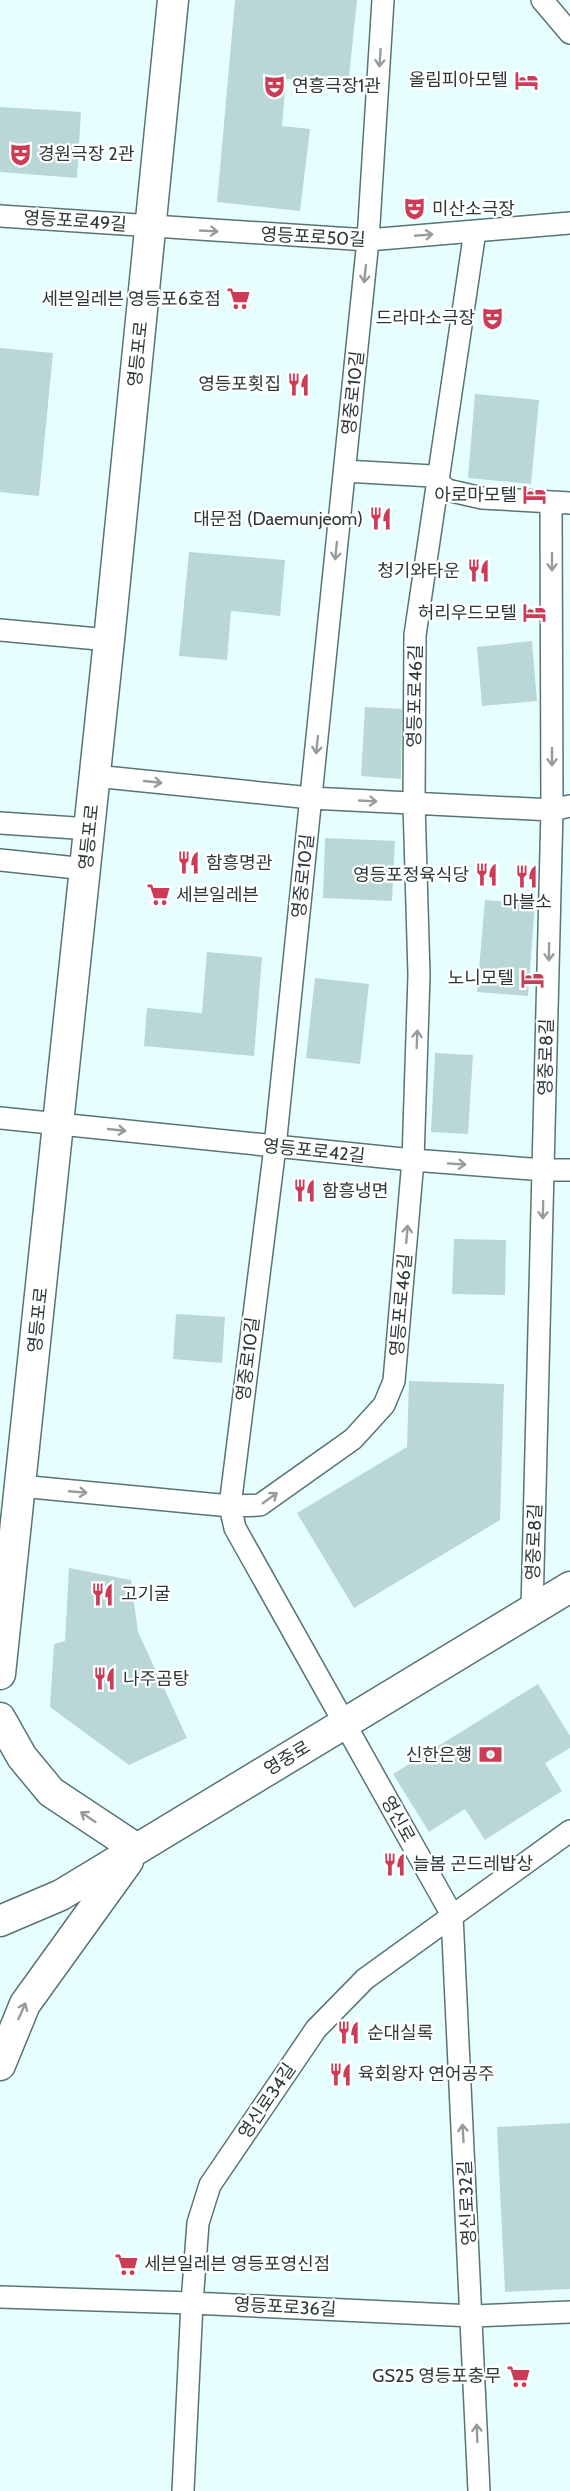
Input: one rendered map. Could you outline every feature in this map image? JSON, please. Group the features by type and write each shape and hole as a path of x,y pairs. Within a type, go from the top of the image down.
{"main road":[{"name":"영등포로","path":"0,1674 86,869 173,0"},
{"name":"영중로","path":"0,1921 62,1895 570,1587"},
{"path":"0,1718 22,1756 51,1792 137,1850 25,2004 0,2065"}],"street":[{"name":"영중로10길","path":"344,1723 235,1528 230,1506 275,1147 345,471 368,240 383,0"},
{"path":"542,0 570,33"},
{"name":"영등포로49길","path":"0,216 150,226"},
{"name":"영등포로50길","path":"150,226 368,240 570,223"},
{"path":"439,483 475,231"},
{"path":"345,471 432,476 447,490 482,498 561,504"},
{"name":"영등포로46길","path":"20,1486 230,1506 260,1505 353,1439 384,1405 394,1382 413,1160 419,975 414,803 416,634 439,483"},
{"name":"영중로8길","path":"532,1609 544,1170 561,808 561,504"},
{"path":"0,630 109,640"},
{"path":"95,776 311,798 561,808"},
{"path":"0,823 90,829"},
{"path":"0,860 86,869"},
{"name":"영등포로42길","path":"0,1118 413,1160 570,1170"},
{"name":"영신로","path":"344,1723 452,1915"},
{"name":"영신로34길","path":"183,2491 198,2223 210,2186 316,2029 364,1979 570,1831"},
{"name":"영신로32길","path":"452,1915 473,2316 479,2491"},
{"name":"영등포로36길","path":"0,2297 473,2316 570,2312"}],"building":[{"path":"235,0 357,0 348,86 286,79 282,126 310,129 300,211 217,202"},
{"path":"0,107 81,112 77,178 0,172"},
{"path":"0,348 53,353 39,496 0,492"},
{"path":"475,394 539,400 531,484 468,478"},
{"path":"189,552 285,560 280,616 231,611 227,660 179,656"},
{"path":"532,641 537,701 482,706 477,647"},
{"path":"365,707 402,709 401,779 361,776"},
{"path":"325,838 395,841 392,901 323,898"},
{"path":"485,900 535,904 528,996 477,992"},
{"path":"207,952 262,957 254,1056 144,1046 147,1008 202,1013"},
{"path":"315,978 369,984 360,1064 306,1058"},
{"path":"435,1053 473,1055 468,1134 431,1132"},
{"path":"454,1239 506,1240 505,1295 452,1294"},
{"path":"176,1314 225,1317 222,1363 173,1359"},
{"path":"409,1381 504,1384 500,1520 354,1608 297,1513 407,1447"},
{"path":"69,1568 131,1580 138,1632 187,1738 129,1765 50,1707 54,1644 65,1641"},
{"name":"신한은행","path":"538,1684 570,1736 570,1748 545,1763 562,1791 485,1840 465,1809 429,1832 393,1774"},
{"path":"570,2123 570,2289 505,2292 497,2127"}],"place":[{"name":"올림피아모텔","path":"526,80"},
{"name":"연흥극장1관","path":"274,86"},
{"name":"경원극장 2관","path":"20,154"},
{"name":"미산소극장","path":"414,209"},
{"name":"세븐일레븐 영등포6호점","path":"239,299"},
{"name":"드라마소극장","path":"493,318"},
{"name":"영등포횟집","path":"299,384"},
{"name":"아로마모텔","path":"535,495"},
{"name":"대문점 (Daemunjeom)","path":"381,519"},
{"name":"청기와타운","path":"478,571"},
{"name":"허리우드모텔","path":"535,613"},
{"name":"함흥명관","path":"188,863"},
{"name":"영등포정육식당","path":"487,875"},
{"name":"마블소","path":"527,876"},
{"name":"세븐일레븐","path":"158,895"},
{"name":"노니모텔","path":"532,978"},
{"name":"함흥냉면","path":"304,1191"},
{"name":"고기굴","path":"103,1594"},
{"name":"나주곰탕","path":"105,1679"},
{"name":"신한은행","path":"490,1755"},
{"name":"늘봄 곤드레밥상","path":"395,1864"},
{"name":"순대실록","path":"349,2033"},
{"name":"육회왕자 연어공주","path":"340,2074"},
{"name":"세븐일레븐 영등포영신점","path":"126,2264"},
{"name":"GS25 영등포충무","path":"519,2376"}]}
